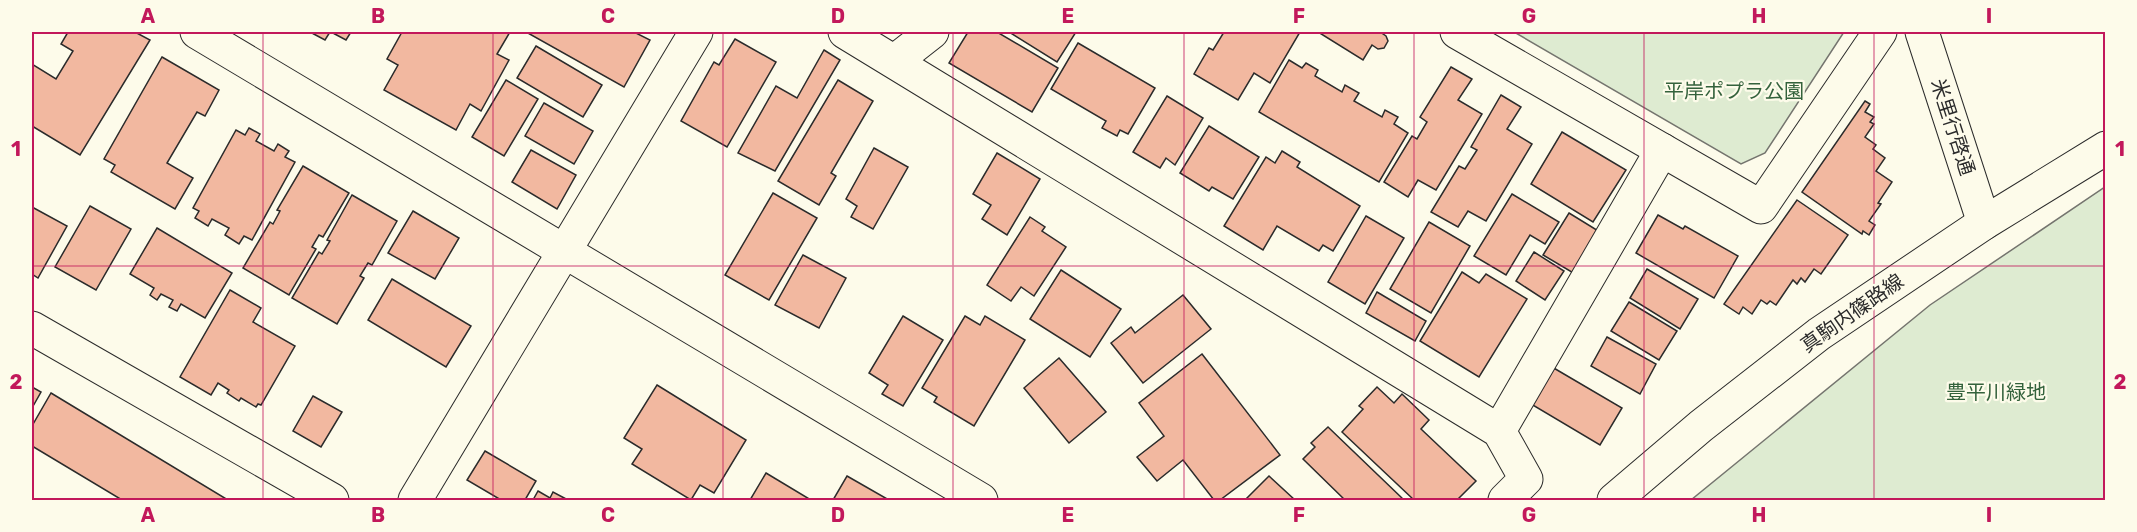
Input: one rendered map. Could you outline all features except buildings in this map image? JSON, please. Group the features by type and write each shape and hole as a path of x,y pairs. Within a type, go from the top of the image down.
{"street":[{"path":"197,32 981,501"},
{"path":"415,501 696,32"},
{"path":"845,32 1499,431 1526,479 1505,501"},
{"path":"895,61 932,32"},
{"path":"1457,32 1761,207 1880,32"},
{"name":"米里行啓通","path":"1922,32 1984,223"},
{"name":"真駒内篠路線","path":"1614,501 1701,426 1819,334 1984,223 2106,148"},
{"path":"1499,431 1662,150"},
{"path":"32,328 332,501"}],"green space":[{"name":"平岸ポプラ公園","path":"1514,32 1844,32 1765,153 1741,164"},
{"name":"豊平川緑地","path":"2105,187 2105,500 1691,500 1930,305"}]}
